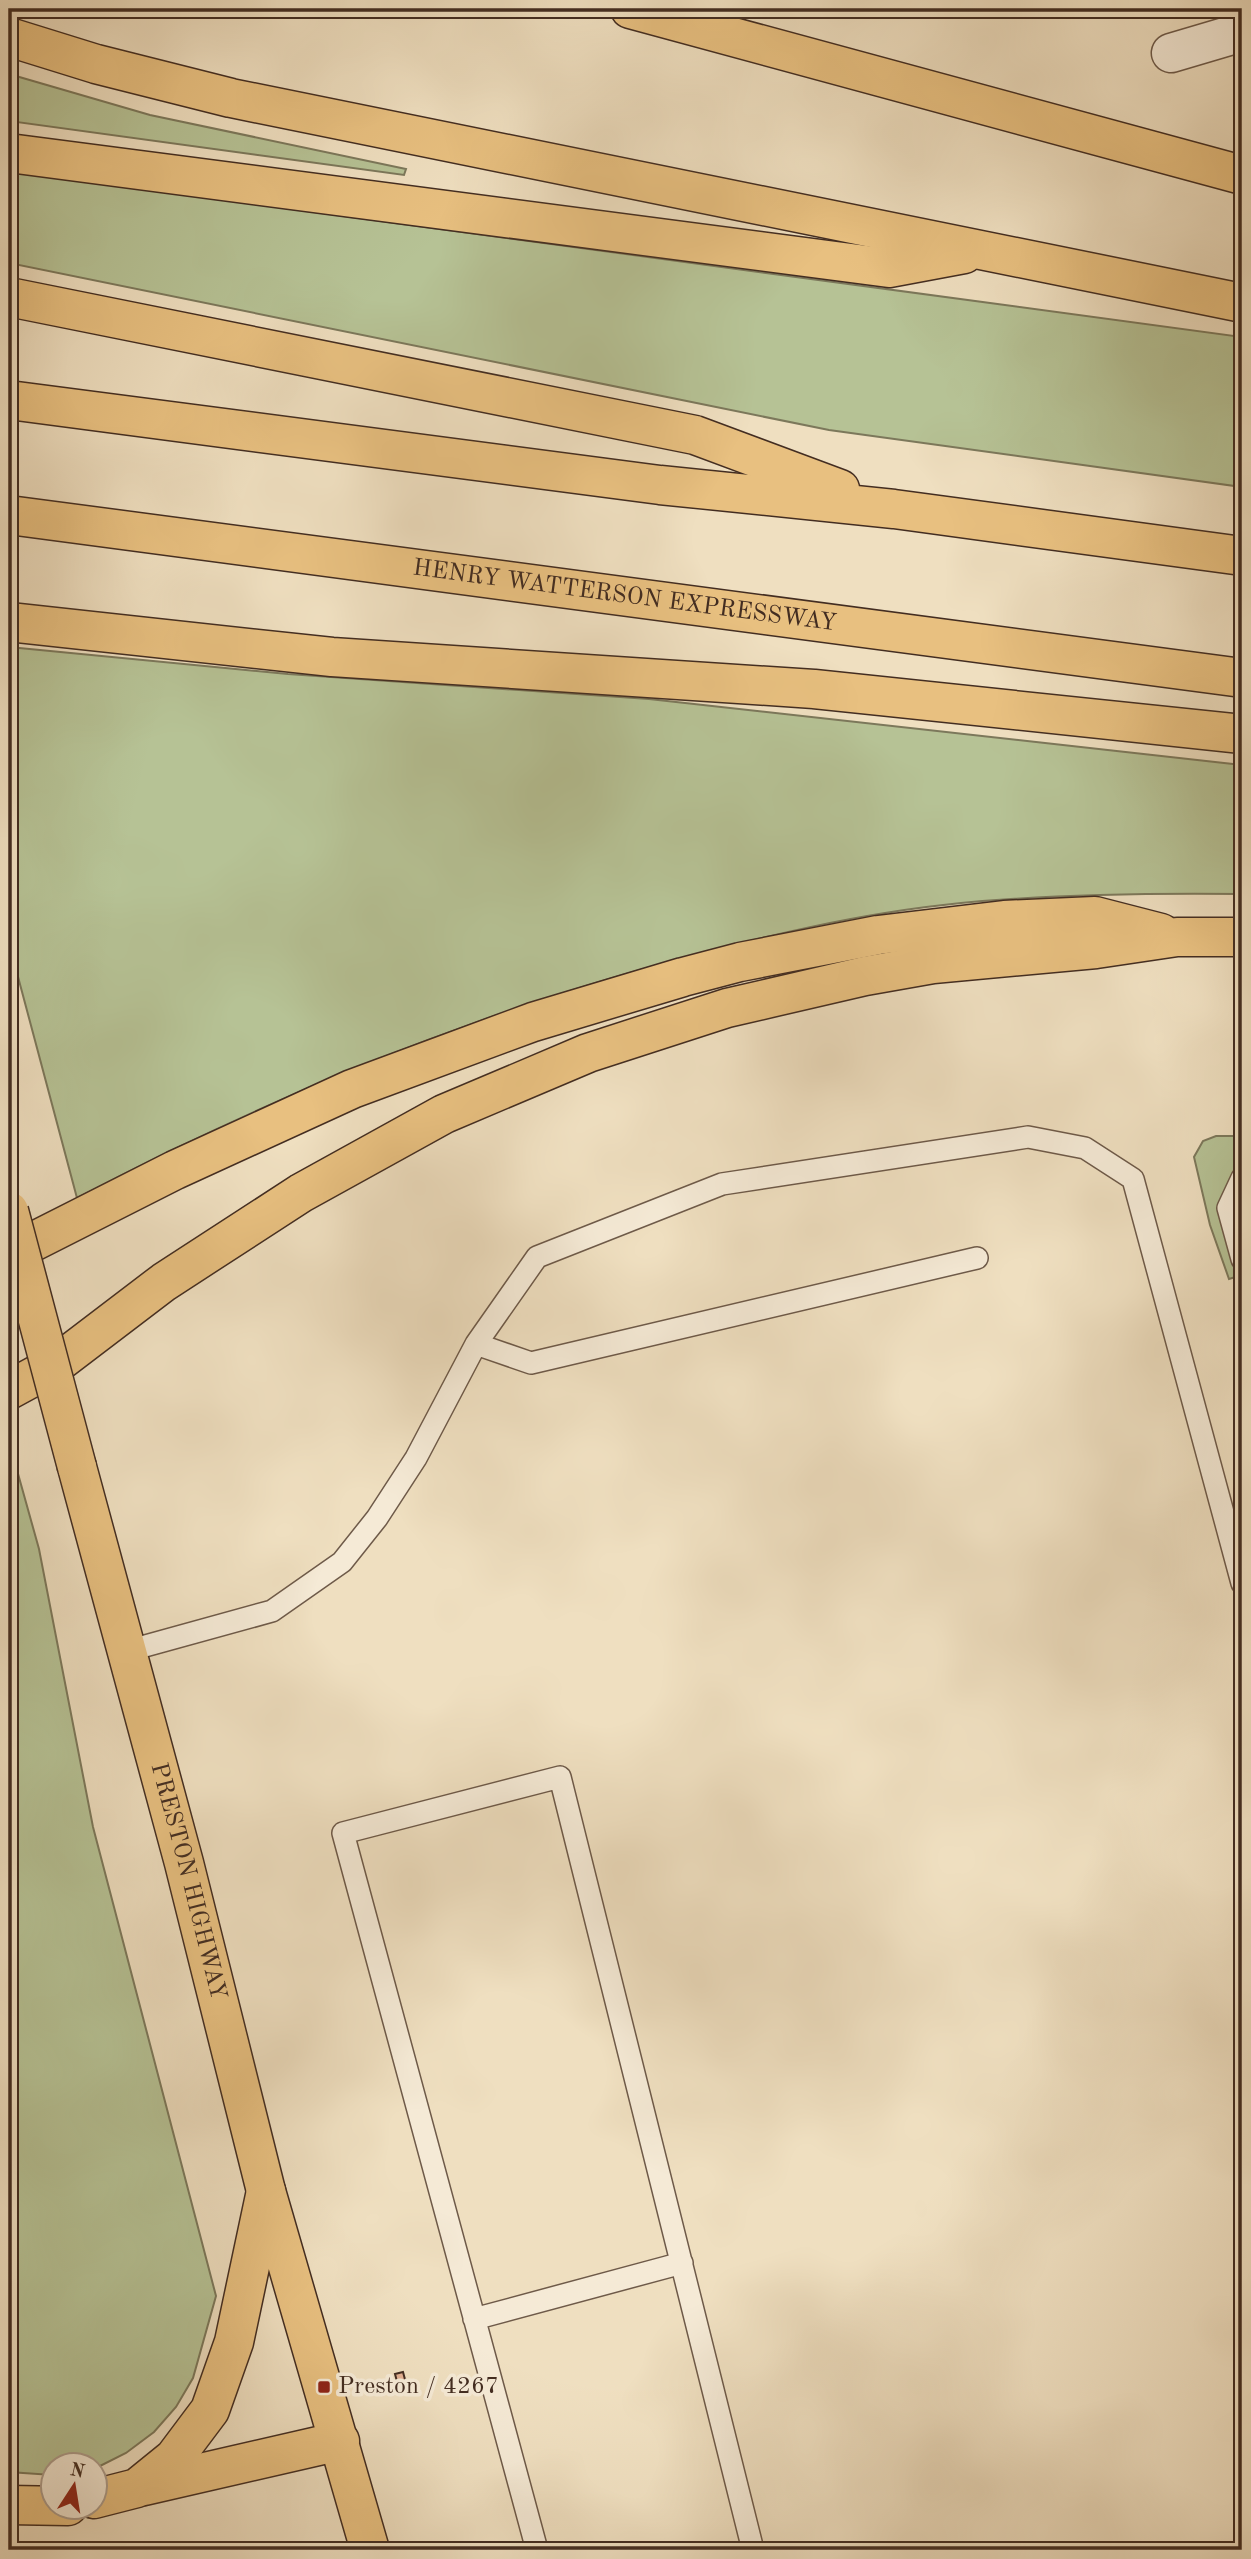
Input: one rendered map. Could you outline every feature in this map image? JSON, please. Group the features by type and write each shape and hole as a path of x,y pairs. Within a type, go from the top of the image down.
{"main road":[{"path":"630,9 1242,175"},
{"path":"9,37 96,64 231,98 1242,303"},
{"path":"9,153 889,268 984,250"},
{"path":"9,297 695,435 894,509"},
{"path":"9,400 660,485 894,509 1242,556"},
{"name":"HENRY WATTERSON EXPRESSWAY","path":"9,515 1242,678"},
{"path":"9,622 332,657 814,689 1242,734"},
{"path":"9,1254 175,1170 352,1089 533,1022 683,977 740,962 878,935 1004,920 1094,916 1177,937"},
{"path":"9,1411 23,1382 55,1364 164,1282 301,1192 444,1114 588,1053 716,1011 865,976 974,959 1096,949 1177,937 1242,937"},
{"name":"PRESTON HIGHWAY","path":"9,1210 127,1651 266,2191 370,2550"},
{"path":"137,2488 174,2458 211,2410 234,2342 266,2191"},
{"path":"108,2495 340,2441"},
{"path":"9,2505 38,2506"}],"street":[{"path":"1171,53 1242,32"}],"lane":[{"path":"127,1651 272,1611 342,1562 377,1518 416,1458 475,1345 537,1257 722,1184 1028,1137 1085,1148 1133,1179 1242,1583"},
{"path":"1242,1178 1228,1208 1242,1259"},
{"path":"475,1345 531,1363 977,1258"},
{"path":"537,2550 343,1833 560,1777 753,2550"},
{"path":"474,2319 682,2263"}],"green space":[{"path":"9,74 150,115 406,169 404,175 9,121"},
{"path":"9,171 1242,337 1242,487 829,430 9,263"},
{"path":"9,647 288,674 649,699 1242,765 1242,894 1101,895 923,907 772,935 698,954 585,986 363,1065 219,1128 77,1198 9,943"},
{"path":"1216,1136 1242,1136 1242,1275 1229,1279 1210,1225 1194,1157 1203,1141"},
{"path":"10,1445 39,1549 93,1827 216,2296 193,2378 176,2407 154,2432 126,2453 108,2462 108,2450 38,2450 38,2474 9,2472"}],"building":[{"path":"403,2372 407,2387 399,2389 395,2374"}],"place":[{"name":"Preston / 4267","path":"324,2387"}]}
